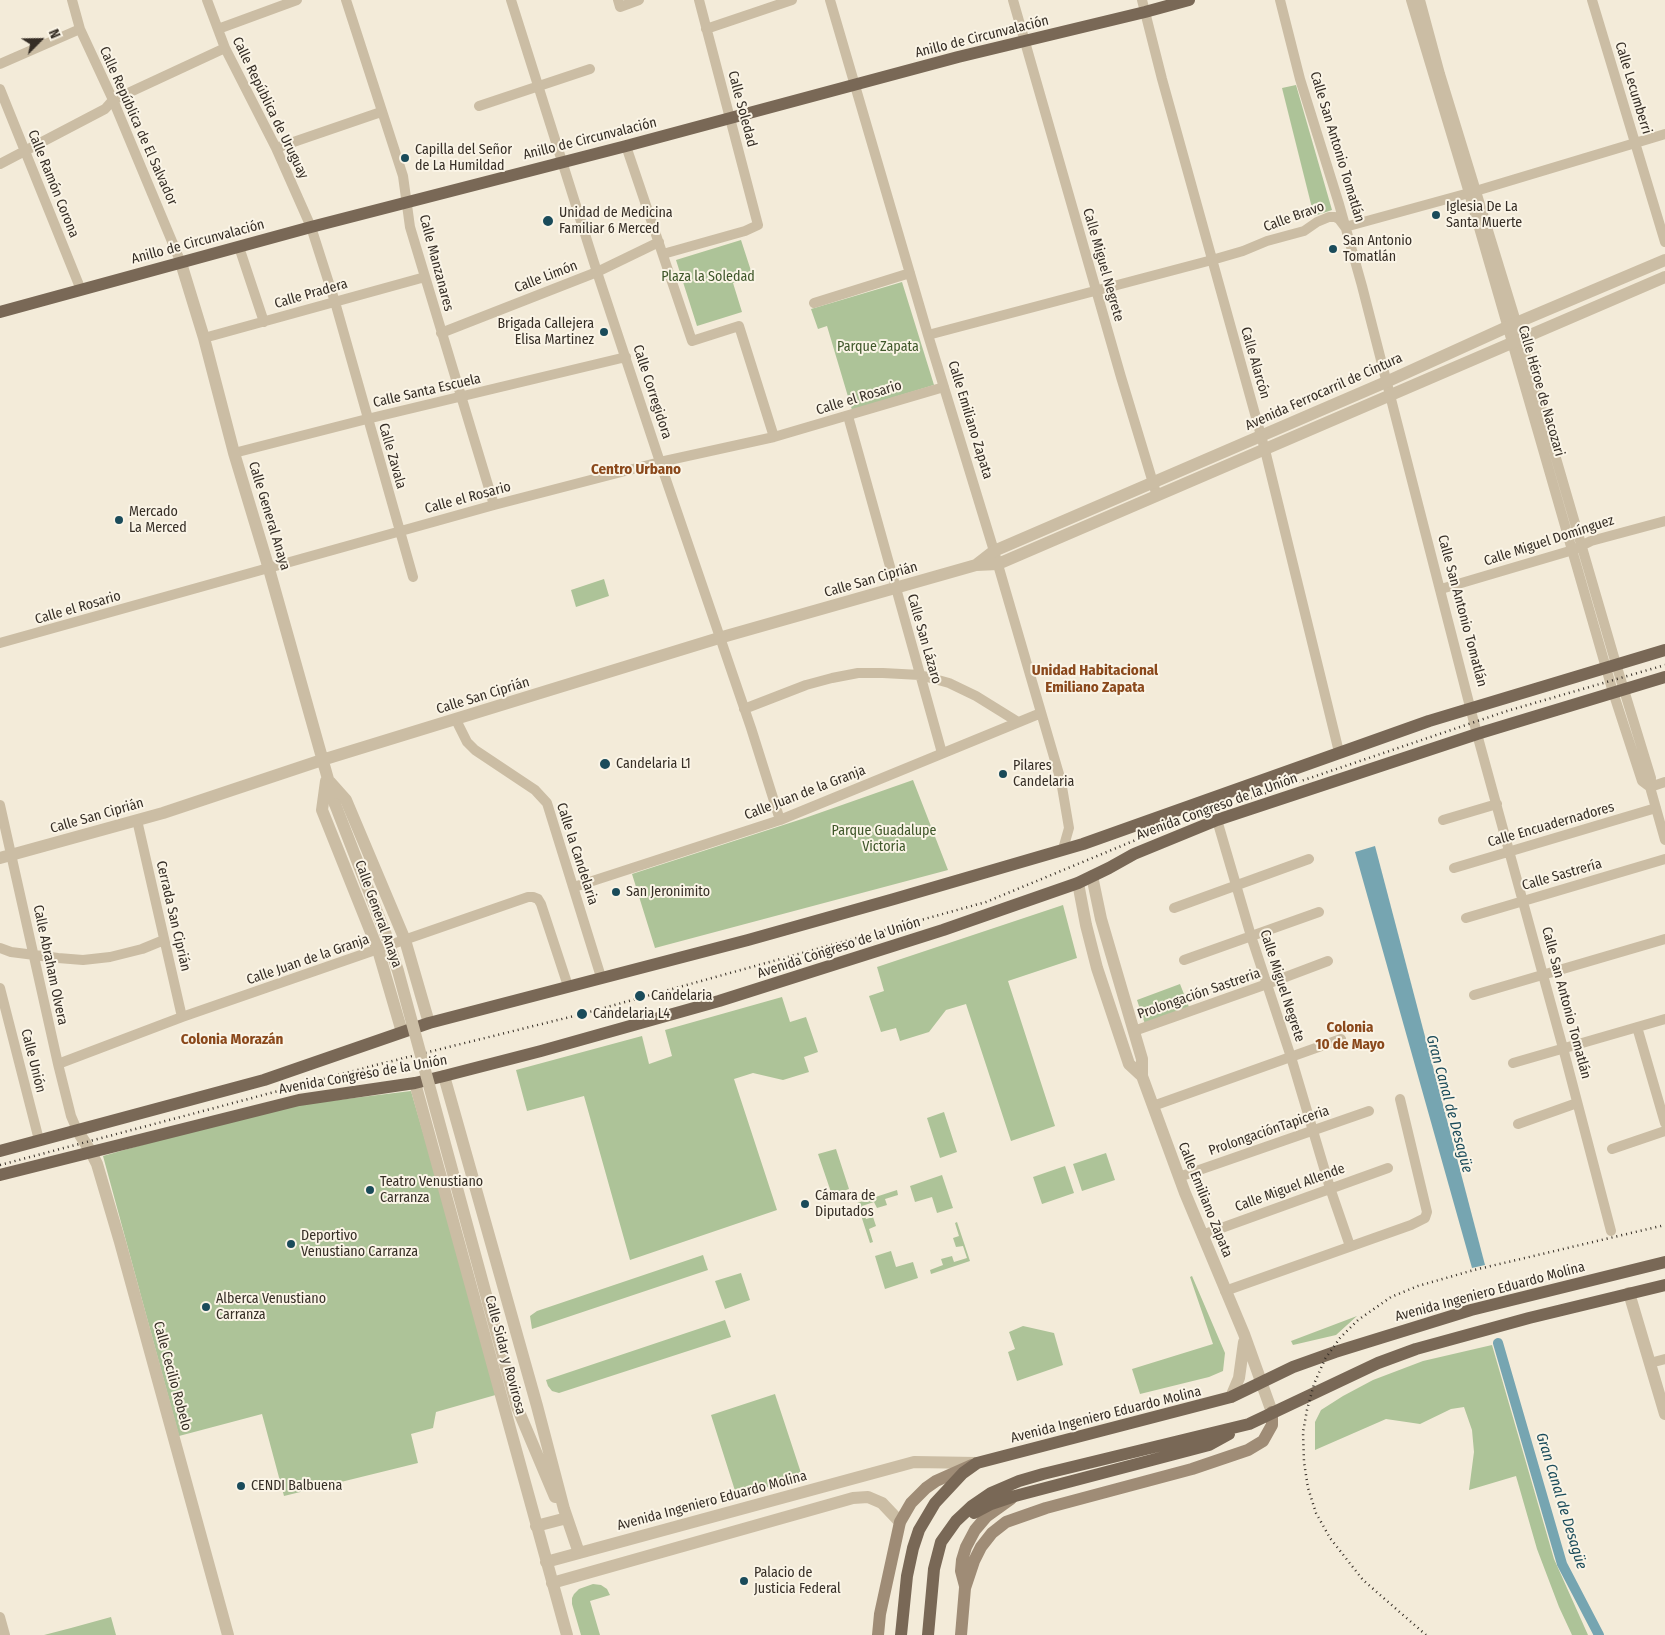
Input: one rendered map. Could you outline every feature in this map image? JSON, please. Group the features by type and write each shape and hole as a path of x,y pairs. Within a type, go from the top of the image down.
{"main road":[{"name":"Anillo de Circunvalación","path":"0,312 311,227 1025,40 1143,6 1189,0"},
{"name":"Avenida Congreso de la Unión","path":"0,1151 290,1072 429,1023 757,937 1083,844 1339,752 1471,708 1665,650"},
{"name":"Avenida Congreso de la Unión","path":"0,1175 299,1100 415,1083 444,1076 719,1001 943,930 1078,883 1134,854 1217,820 1478,734 1665,676"},
{"name":"Avenida Ingeniero Eduardo Molina","path":"977,1464 1231,1397 1293,1367 1471,1310 1665,1262"},
{"path":"956,1522 991,1504 1015,1496 1208,1444 1378,1363 1416,1349 1529,1318 1665,1285"},
{"path":"961,1635 965,1588 974,1561 981,1547 992,1533 1006,1522 1046,1508 1192,1470 1248,1450 1263,1441 1272,1425 1272,1412"},
{"path":"928,1635 934,1570 942,1542 956,1522 972,1506 991,1493 1042,1474 1249,1424"},
{"path":"878,1635 880,1614 900,1522 911,1503 936,1481 977,1464"},
{"path":"902,1635 907,1576 913,1548 920,1530 935,1503 963,1473 977,1464"},
{"path":"965,1588 961,1571 962,1560 975,1530 986,1517 1015,1496"}],"street":[{"name":"Calle República de El Salvador","path":"72,0 80,29 114,100 181,262"},
{"name":"Calle República de Uruguay","path":"208,0 226,48 276,148 311,227"},
{"path":"218,29 297,0"},
{"name":"Calle Manzanares","path":"346,0 403,176 410,227 494,505"},
{"name":"Calle Corregidora","path":"511,0 561,162 780,820"},
{"path":"618,0 620,7 639,0"},
{"name":"Calle Soledad","path":"663,254 745,231 758,225 699,0"},
{"path":"706,29 792,0"},
{"name":"Calle Emiliano Zapata","path":"830,0 1061,782 1069,828 1063,850"},
{"name":"Calle Miguel Negrete","path":"1014,0 1121,377 1157,496"},
{"name":"Calle San Antonio Tomatlán","path":"1280,0 1300,79 1345,227 1611,1231"},
{"name":"Calle Héroe de Nacozari","path":"1411,0 1473,192"},
{"name":"Calle Héroe de Nacozari","path":"1420,0 1511,325 1611,665 1642,781 1650,787 1665,840"},
{"name":"Calle Lecumberri","path":"1592,0 1665,242"},
{"name":"Calle Alarcón","path":"1143,6 1265,450 1339,752"},
{"path":"0,64 80,29"},
{"path":"0,164 105,109 114,100 226,48"},
{"path":"479,106 590,69"},
{"name":"Calle Ramón Corona","path":"0,89 81,290"},
{"path":"276,148 381,112"},
{"path":"1345,227 1473,192 1665,134"},
{"path":"626,146 692,340 739,326 774,437"},
{"name":"Calle Bravo","path":"928,335 1243,251 1267,241 1304,231 1317,222 1329,217 1339,219 1345,227"},
{"name":"Calle Zavala","path":"311,227 335,302 413,577"},
{"name":"Calle Limón","path":"442,333 598,272 659,242"},
{"path":"239,247 264,322"},
{"name":"Avenida Ferrocarril de Cintura","path":"994,551 1386,382 1511,325 1665,260"},
{"name":"Calle General Anaya","path":"181,262 204,338 234,453 269,568 326,778 335,804"},
{"path":"814,302 910,273"},
{"name":"Calle Pradera","path":"204,338 425,277"},
{"name":"Avenida Ferrocarril de Cintura","path":"998,564 1390,397 1516,340 1665,277"},
{"name":"Calle Santa Escuela","path":"234,453 626,357"},
{"name":"Calle el Rosario","path":"0,643 494,505 660,462 774,437 944,386"},
{"name":"Calle San Lázaro","path":"848,416 942,753"},
{"name":"Calle Miguel Domínguez","path":"1441,589 1577,548 1604,537 1665,521"},
{"name":"Calle San Ciprián","path":"976,565 994,551"},
{"name":"Calle San Ciprián","path":"6,856 137,820 322,760 719,638 976,565 998,564"},
{"path":"744,708 806,685 832,678 883,673 920,675 949,684 976,696 1018,722"},
{"name":"Calle Juan de la Granja","path":"574,887 780,820 1041,713"},
{"name":"Calle la Candelaria","path":"456,720 467,742 475,750 535,790 547,804 601,977"},
{"name":"Calle General Anaya","path":"326,778 346,800 405,940 429,1023"},
{"name":"Calle General Anaya","path":"326,778 322,810 378,950 402,1032"},
{"path":"1650,787 1665,782"},
{"name":"Calle Abraham Olvera","path":"0,804 6,856 34,955 71,1116 77,1130"},
{"name":"Calle Sidar y Rovirosa","path":"335,804 398,971 517,1407"},
{"path":"1443,820 1497,804"},
{"name":"Calle Encuadernadores","path":"1454,868 1656,808"},
{"name":"Cerrada San Ciprián","path":"137,820 182,1017"},
{"name":"Calle Miguel Negrete","path":"1217,820 1251,936 1291,1056 1330,1188 1350,1246"},
{"path":"1174,908 1309,859"},
{"name":"Calle Sastrería","path":"1466,918 1665,859"},
{"name":"Calle Emiliano Zapata","path":"1092,876 1101,918 1142,1059 1142,1076 1179,1177 1244,1334 1272,1412"},
{"name":"Calle Emiliano Zapata","path":"1078,883 1093,954 1100,977 1129,1064 1142,1076"},
{"name":"Calle Juan de la Granja","path":"58,1064 182,1017 528,897 538,899 541,904 568,986"},
{"path":"1184,960 1319,912"},
{"path":"1474,995 1665,939"},
{"path":"0,948 11,952 83,960 110,957 142,949 164,940"},
{"name":"Prolongación Sastreria","path":"1134,1031 1328,961"},
{"name":"Calle Unión","path":"0,988 39,1140"},
{"path":"1513,1063 1665,1019"},
{"path":"1637,1027 1665,1123"},
{"path":"1153,1106 1341,1039"},
{"name":"Calle Sidar y Rovirosa","path":"444,1076 566,1513 579,1553"},
{"name":"Calle Sidar y Rovirosa","path":"415,1083 567,1635"},
{"path":"1225,1291 1411,1225 1425,1218 1427,1212 1400,1098"},
{"path":"1518,1124 1577,1103"},
{"name":"ProlongaciónTapiceria","path":"1179,1177 1369,1111"},
{"name":"Calle Cecilio Robelo","path":"77,1130 97,1164 228,1635"},
{"path":"1612,1149 1665,1132"},
{"name":"Calle Miguel Allende","path":"1202,1235 1388,1168"},
{"path":"1629,1293 1665,1414"},
{"name":"Calle Emiliano Zapata","path":"1231,1397 1240,1371 1244,1350 1244,1334"},
{"path":"1650,1363 1665,1359"},
{"path":"517,1407 554,1495 566,1513 536,1526"},
{"path":"517,1407 527,1491"},
{"name":"Avenida Ingeniero Eduardo Molina","path":"546,1562 914,1462 977,1464"},
{"path":"552,1583 852,1498 868,1497 882,1503 900,1522"},
{"path":"0,1617 5,1635"}],"green space":[{"path":"1296,85 1332,210 1314,216 1282,88"},
{"name":"Plaza la Soledad","path":"741,240 753,277 733,283 742,312 697,326 676,260"},
{"name":"Parque Zapata","path":"902,282 934,385 852,410 827,326 818,329 811,309"},
{"path":"604,579 609,596 576,607 571,590"},
{"name":"Parque Guadalupe Victoria","path":"913,780 948,870 655,948 632,874 805,818"},
{"path":"1063,905 1077,958 1008,981 1055,1126 1011,1141 966,1004 946,1010 929,1032 900,1041 896,1028 881,1032 869,996 884,991 877,967"},
{"path":"1180,984 1189,1007 1145,1024 1137,1000"},
{"path":"782,997 790,1022 806,1017 818,1052 804,1057 809,1072 783,1080 753,1073 734,1079 777,1210 630,1260 584,1096 527,1111 516,1070 642,1036 649,1064 672,1056 665,1030"},
{"name":"Deportivo Venustiano Carranza","path":"411,1091 499,1394 436,1412 433,1428 411,1434 418,1463 284,1496 262,1414 179,1436 103,1156 272,1108"},
{"path":"944,1112 957,1152 940,1158 927,1118"},
{"path":"836,1149 849,1189 832,1195 818,1154"},
{"path":"1106,1153 1115,1180 1082,1191 1073,1164"},
{"path":"1065,1166 1074,1193 1042,1204 1033,1177"},
{"path":"942,1175 953,1208 937,1213 932,1197 915,1202 910,1186"},
{"path":"897,1190 898,1195 885,1199 887,1205 877,1208 874,1202 862,1206 866,1219 873,1217 876,1226 869,1229 873,1242 870,1243 857,1203"},
{"path":"957,1222 970,1261 931,1274 930,1270 943,1265 941,1259 952,1256 954,1262 967,1258 963,1246 956,1247 953,1238 959,1236 955,1223"},
{"path":"891,1251 896,1267 913,1262 918,1278 885,1289 875,1256"},
{"path":"703,1255 708,1270 532,1329 530,1316 537,1311"},
{"path":"741,1273 750,1300 725,1309 715,1281"},
{"path":"1192,1276 1225,1353 1223,1371 1209,1377 1140,1394 1132,1369 1213,1344 1190,1277"},
{"path":"1357,1316 1336,1335 1293,1345 1291,1341"},
{"path":"725,1320 731,1337 559,1393 552,1391 548,1386 546,1380"},
{"path":"1023,1326 1054,1333 1063,1365 1017,1381 1008,1352 1015,1349 1009,1332"},
{"path":"1492,1345 1554,1559 1588,1635 1572,1635 1559,1607 1537,1549 1516,1476 1469,1490 1474,1452 1472,1430 1464,1407 1451,1409 1420,1424 1386,1419 1315,1450 1315,1422 1321,1410 1343,1396 1373,1380 1423,1361"},
{"path":"775,1394 802,1476 737,1497 711,1415"},
{"path":"593,1584 601,1585 607,1589 610,1595 590,1601 600,1635 581,1635 572,1598 579,1589"},
{"path":"111,1617 116,1635 44,1635 71,1628"}],"water":[{"path":"1375,846 1485,1265 1472,1268 1355,852"}],"waterway":[{"name":"Gran Canal de Desagüe","path":"1498,1343 1562,1564 1599,1635"}],"railway":[{"path":"0,1165 376,1065 582,1014 986,902 1143,837 1204,814 1507,711 1665,665"},
{"path":"1426,1635 1363,1580 1330,1538 1316,1513 1308,1488 1304,1462 1303,1432 1314,1384 1325,1359 1340,1338 1358,1320 1391,1297 1418,1286 1474,1270 1665,1225"}],"place":[{"name":"Capilla del Señor de La Humildad","path":"405,158"},
{"name":"Iglesia De La Santa Muerte","path":"1436,215"},
{"name":"Unidad de Medicina Familiar 6 Merced","path":"548,221"},
{"name":"San Antonio Tomatlán","path":"1333,249"},
{"name":"Brigada Callejera Elisa Martinez","path":"604,332"},
{"name":"Mercado La Merced","path":"119,520"},
{"name":"Candelaria L1","path":"605,764"},
{"name":"Pilares Candelaria","path":"1003,774"},
{"name":"San Jeronimito","path":"616,892"},
{"name":"Candelaria","path":"640,996"},
{"name":"Candelaria L4","path":"582,1014"},
{"name":"Teatro Venustiano Carranza","path":"370,1190"},
{"name":"Cámara de Diputados","path":"805,1204"},
{"name":"Deportivo Venustiano Carranza","path":"291,1244"},
{"name":"Alberca Venustiano Carranza","path":"206,1307"},
{"name":"CENDI Balbuena","path":"241,1486"},
{"name":"Palacio de Justicia Federal","path":"744,1581"}],"district":[{"name":"Centro Urbano","path":"636,470"},
{"name":"Unidad Habitacional Emiliano Zapata","path":"1095,680"},
{"name":"Colonia 10 de Mayo","path":"1350,1036"},
{"name":"Colonia Morazán","path":"232,1040"}]}
